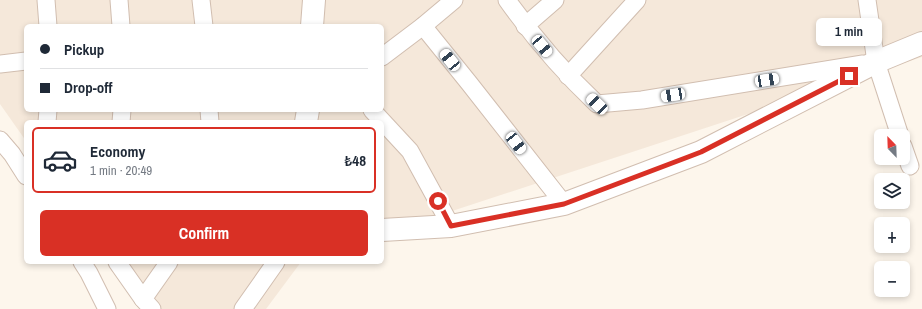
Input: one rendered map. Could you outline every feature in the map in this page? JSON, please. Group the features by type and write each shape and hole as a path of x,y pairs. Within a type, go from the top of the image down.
{"street":[{"path":"46,0 48,24"},
{"path":"119,0 122,24"},
{"path":"201,0 204,24"},
{"path":"312,24 314,0"},
{"path":"384,55 454,0"},
{"path":"507,0 525,26 568,76 597,104 642,100 876,62"},
{"path":"525,26 555,0"},
{"path":"568,76 637,0"},
{"path":"867,0 876,62 898,129"},
{"path":"423,26 469,82 564,204"},
{"path":"384,230 451,226 564,204 701,152 876,62 922,43"},
{"path":"0,64 24,61"},
{"path":"374,112 381,120"},
{"path":"384,123 410,151 451,226"},
{"path":"0,140 12,154 24,173"},
{"path":"83,264 106,309"},
{"path":"118,264 147,304 168,264"},
{"path":"243,309 275,264"}],"shaded area":[{"path":"0,0 922,0 922,57 384,233 384,120 24,120 24,138 0,104"},
{"path":"114,264 300,264 266,309 146,309"}],"route":[{"path":"438,201 451,226 564,204 701,152 849,76"}]}
